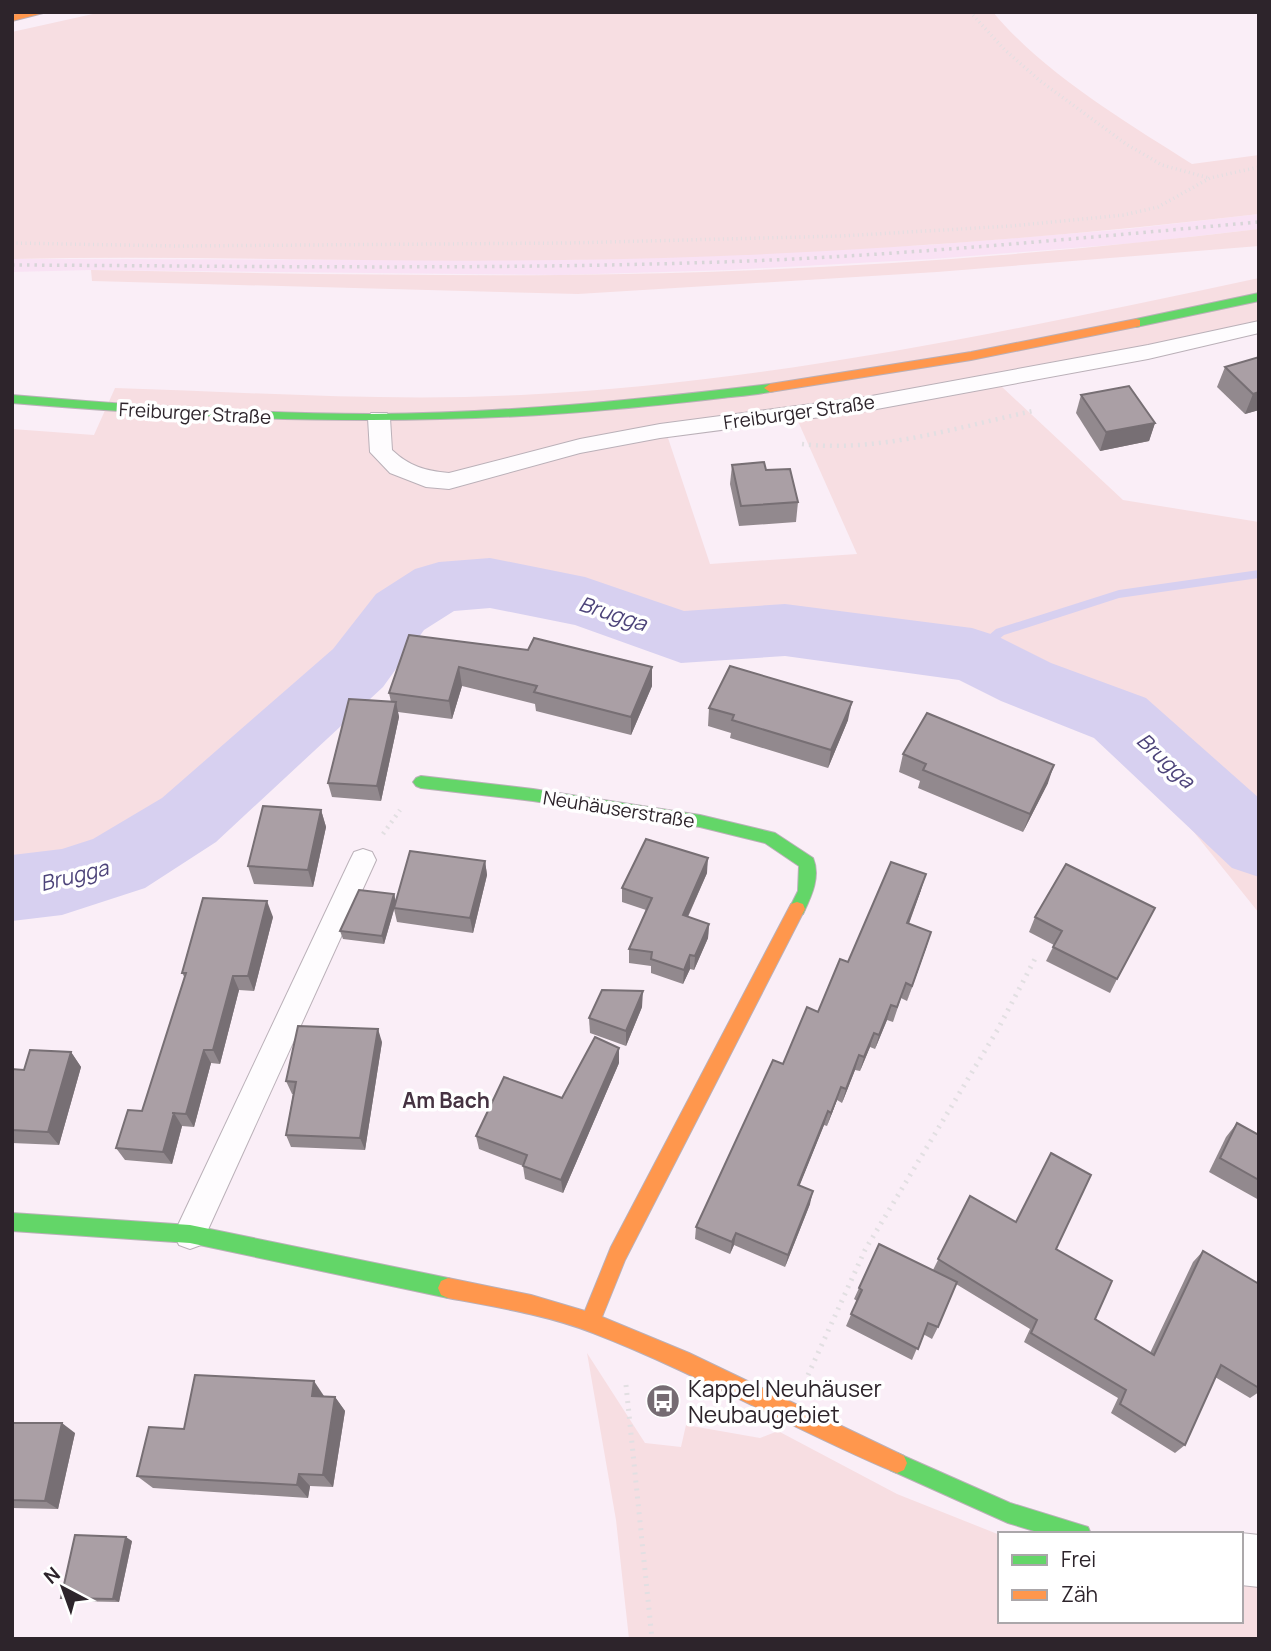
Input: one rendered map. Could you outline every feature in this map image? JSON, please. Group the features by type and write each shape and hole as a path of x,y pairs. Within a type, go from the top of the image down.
{"main road":[{"path":"12,18 42,12"},
{"name":"Freiburger Straße","path":"12,399 240,417 379,418 484,415 611,406 720,396 842,379 1018,348 1259,297"},
{"name":"Neuhäuserstraße","path":"421,782 533,795 700,821 769,838 807,863 806,891 618,1254 590,1322"},
{"path":"12,1222 190,1234 518,1302 590,1322 622,1334 1008,1513 1074,1532"}],"lane":[{"name":"Freiburger Straße","path":"379,418 381,452 398,467 426,479 449,481 594,443 660,431 866,404 1148,352 1259,327"},
{"path":"190,1234 363,860"}],"path":[{"path":"970,12 1005,50 1039,80 1126,144 1162,165 1210,178"},
{"path":"12,243 555,244 841,236 1124,215 1158,207 1210,178 1259,167"},
{"path":"796,443 818,448 878,442 1033,411"},
{"path":"363,860 421,782"},
{"path":"791,1414 865,1250 998,1030 1036,957"},
{"path":"622,1334 652,1639"}],"shaded area":[{"path":"102,12 993,12 1060,76 1113,114 1192,164 1259,155 1259,214 999,240 738,255 495,261 12,259 12,32"},
{"path":"1259,214 1259,229 1136,243 932,259 729,270 562,275 91,270 12,272 12,259 564,260 928,245 1127,229"},
{"path":"1259,229 1259,246 937,272 578,294 92,281 91,270 502,275 736,271 911,262 1085,248"},
{"path":"1259,278 1259,332 1001,386 1123,500 1259,522 1259,913 1131,754 1031,699 948,672 806,653 657,647 470,591 414,613 366,669 212,819 94,893 12,907 12,429 94,435 115,388 318,396 470,397 614,389 707,379 892,352","holes":["797,419 857,554 710,564 667,435"]},
{"path":"587,1353 645,1443 681,1447 686,1425 760,1438 778,1431 897,1494 998,1534 998,1623 1243,1623 1243,1581 1259,1583 1259,1639 629,1639 616,1520"}],"building":[{"path":"1259,357 1259,392 1253,394 1225,367"},
{"path":"1129,386 1155,423 1106,432 1081,395"},
{"path":"764,462 766,470 790,469 798,502 741,506 732,465"},
{"path":"409,635 528,650 534,638 652,667 631,717 534,692 537,686 459,667 449,701 389,693"},
{"path":"730,666 852,702 831,750 732,720 734,715 709,708"},
{"path":"349,699 396,702 377,786 328,783"},
{"path":"927,713 1054,765 1030,814 923,770 926,764 903,754"},
{"path":"263,806 321,810 308,870 248,866"},
{"path":"646,839 708,858 683,915 709,924 695,956 690,955 684,970 651,959 652,952 629,949 652,898 622,888"},
{"path":"410,851 485,861 470,918 394,908"},
{"path":"891,862 926,874 907,923 931,932 912,986 906,983 897,1007 891,1005 879,1035 874,1033 864,1057 859,1055 846,1089 841,1087 831,1113 828,1111 798,1185 813,1191 788,1255 736,1233 732,1242 696,1227 773,1060 783,1064 807,1007 818,1012 840,959 848,962"},
{"path":"1066,864 1155,908 1117,979 1053,947 1062,931 1035,917"},
{"path":"359,890 394,894 382,936 340,931"},
{"path":"203,898 267,901 248,976 233,976 213,1050 204,1050 186,1114 174,1113 163,1152 116,1148 128,1110 142,1111 186,973 182,973"},
{"path":"602,990 643,991 626,1031 589,1018"},
{"path":"298,1026 378,1029 360,1138 286,1135 296,1082 286,1081"},
{"path":"595,1037 619,1048 561,1180 523,1166 527,1155 476,1136 504,1077 562,1098"},
{"path":"30,1050 71,1052 48,1132 12,1130 12,1069 24,1070"},
{"path":"1237,1123 1259,1135 1259,1180 1220,1158"},
{"path":"1051,1153 1091,1175 1056,1249 1112,1281 1095,1319 1154,1355 1203,1251 1259,1284 1259,1388 1221,1365 1185,1445 1120,1404 1126,1390 1031,1333 1037,1320 938,1259 970,1196 1016,1222"},
{"path":"879,1244 957,1282 938,1327 928,1323 918,1349 851,1314 862,1290 859,1288"},
{"path":"195,1375 314,1381 312,1396 335,1397 323,1475 299,1474 297,1485 137,1476 149,1427 184,1429"},
{"path":"12,1423 62,1423 45,1501 12,1500"},
{"path":"75,1535 126,1537 113,1599 61,1598"}],"waterway":[{"path":"972,655 1000,632 1119,594 1259,574"},
{"name":"Brugga","path":"12,888 62,882 117,865 189,820 358,668 400,612 439,587 490,583 585,602 681,637 785,630 972,655 1026,682 1120,718 1259,845"}],"railway":[{"path":"12,265 455,267 721,262 923,251 1259,222"}],"traffic: fast":[{"path":"1136,323 1259,297"},
{"path":"12,399 219,414 374,418 555,410 770,388"},
{"path":"421,782 533,795 700,821 769,838 807,863 806,891 797,909"},
{"path":"12,1222 190,1234 448,1288"},
{"path":"897,1463 1008,1513 1074,1532"}],"traffic: slow":[{"path":"12,18 42,12"},
{"path":"770,388 971,356 1136,323"},
{"path":"590,1322 618,1254 797,909"},
{"path":"448,1288 531,1305 590,1322 682,1360 897,1463"}],"place":[{"name":"Kappel Neuhäuser Neubaugebiet","path":"663,1401"}],"district":[{"name":"Am Bach","path":"446,1100"}]}
